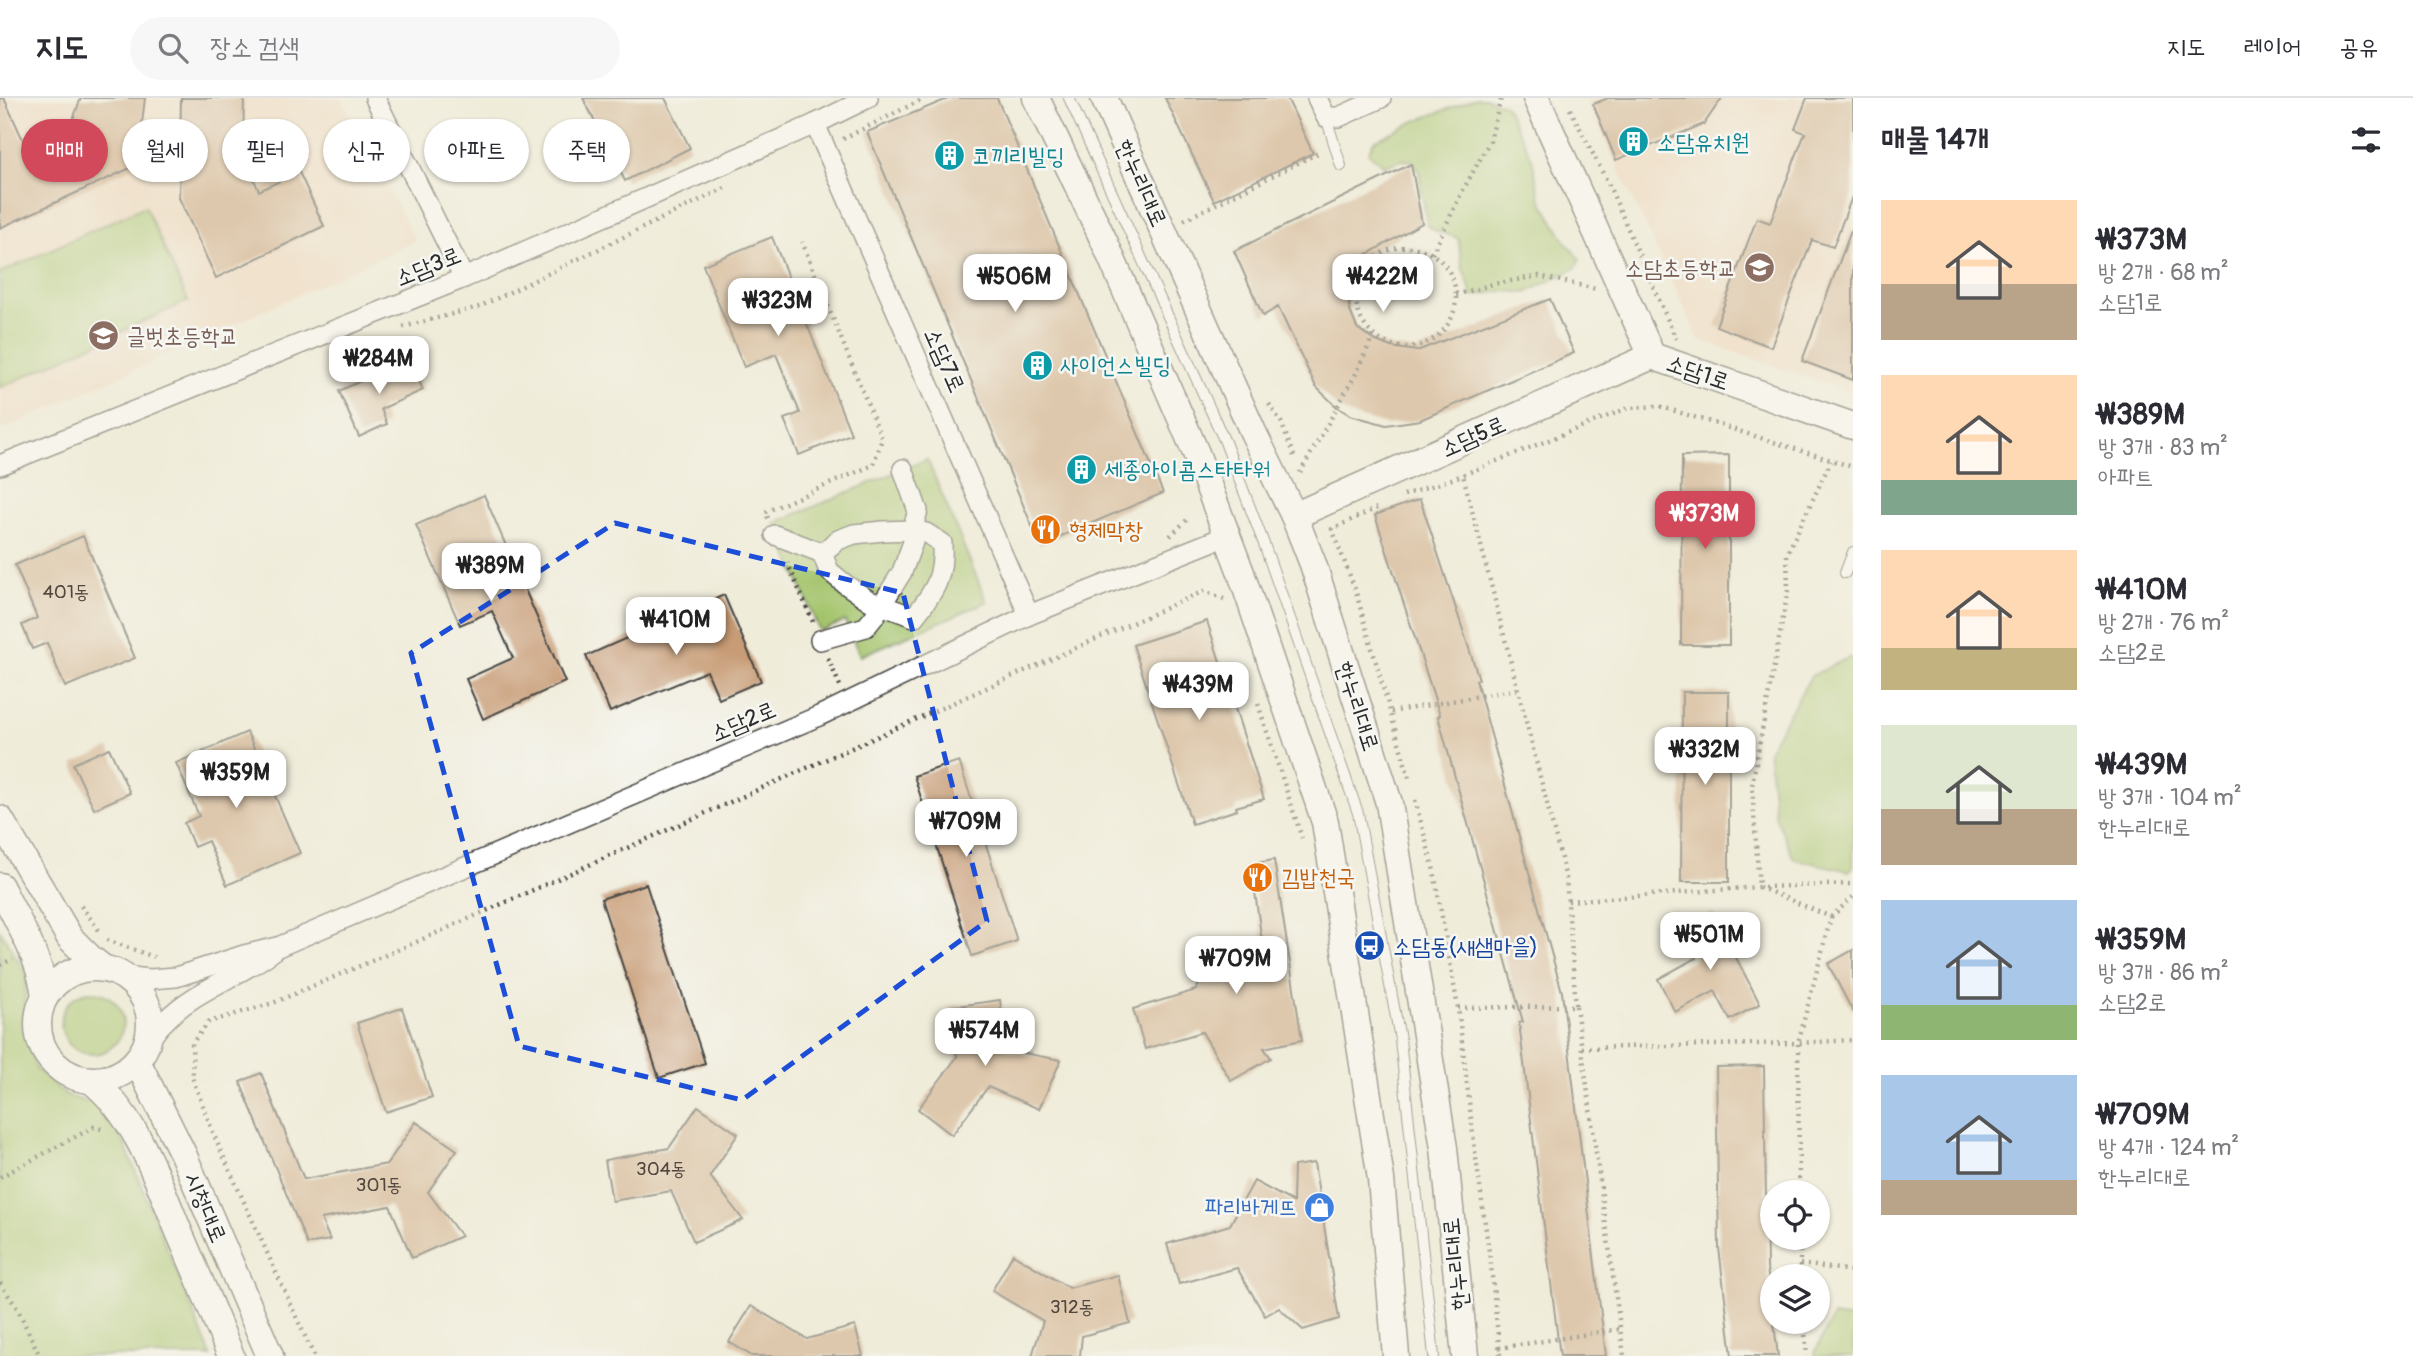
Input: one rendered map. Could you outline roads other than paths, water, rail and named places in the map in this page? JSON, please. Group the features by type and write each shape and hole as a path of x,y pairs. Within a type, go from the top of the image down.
{"street":[{"path":"374,98 464,278"},
{"name":"소담3로","path":"0,465 464,278 815,124 868,98"},
{"path":"1036,98 1132,304 1196,453 1240,570 1325,822 1381,1179 1396,1356"},
{"name":"한누리대로","path":"1104,98 1253,432 1294,516 1313,564 1389,803 1444,1148 1465,1356"},
{"path":"1317,98 1326,117 1339,117 1381,98"},
{"name":"소담1로","path":"1536,98 1652,356 1853,426"},
{"name":"소담7로","path":"815,124 1029,615"},
{"name":"소담5로","path":"1294,516 1652,356"},
{"path":"820,640 866,627 902,572 913,542 912,530 918,511 903,469"},
{"path":"775,535 822,553 829,571 870,601 914,617 940,580 943,562 942,543 926,533 912,530 854,534 838,540 822,553"},
{"name":"소담2로","path":"278,947 819,716 1029,615 1226,536"},
{"path":"0,819 70,938 137,988 147,1005 150,1024 141,1052"},
{"path":"0,886 43,977 37,1004 40,1005 37,1024 40,1044 50,1061 65,1073 84,1080 85,1084 122,1073 164,1021 190,1000 250,968 278,947"},
{"path":"37,1004 50,988 66,975 84,968 149,979 176,978 244,955 278,947"},
{"name":"시청대로","path":"141,1052 271,1356"},
{"name":"시청대로","path":"85,1084 108,1094 120,1109 152,1167 231,1356"}],"lane":[{"path":"1069,98 1226,442 1358,813 1400,1039 1434,1356"},
{"path":"1326,117 1341,166"},
{"path":"1846,573 1853,552"}],"place":[{"name":"소담유치원","path":"1634,142"},
{"name":"코끼리빌딩","path":"949,156"},
{"name":"소담초등학교","path":"1759,268"},
{"name":"글벗초등학교","path":"104,336"},
{"name":"사이언스빌딩","path":"1037,365"},
{"name":"세종아이콤스타타워","path":"1081,469"},
{"name":"형제막창","path":"1046,530"},
{"name":"김밥천국","path":"1258,877"},
{"name":"소담동(새샘마을)","path":"1370,946"},
{"name":"파리바게뜨","path":"1320,1207"}]}
